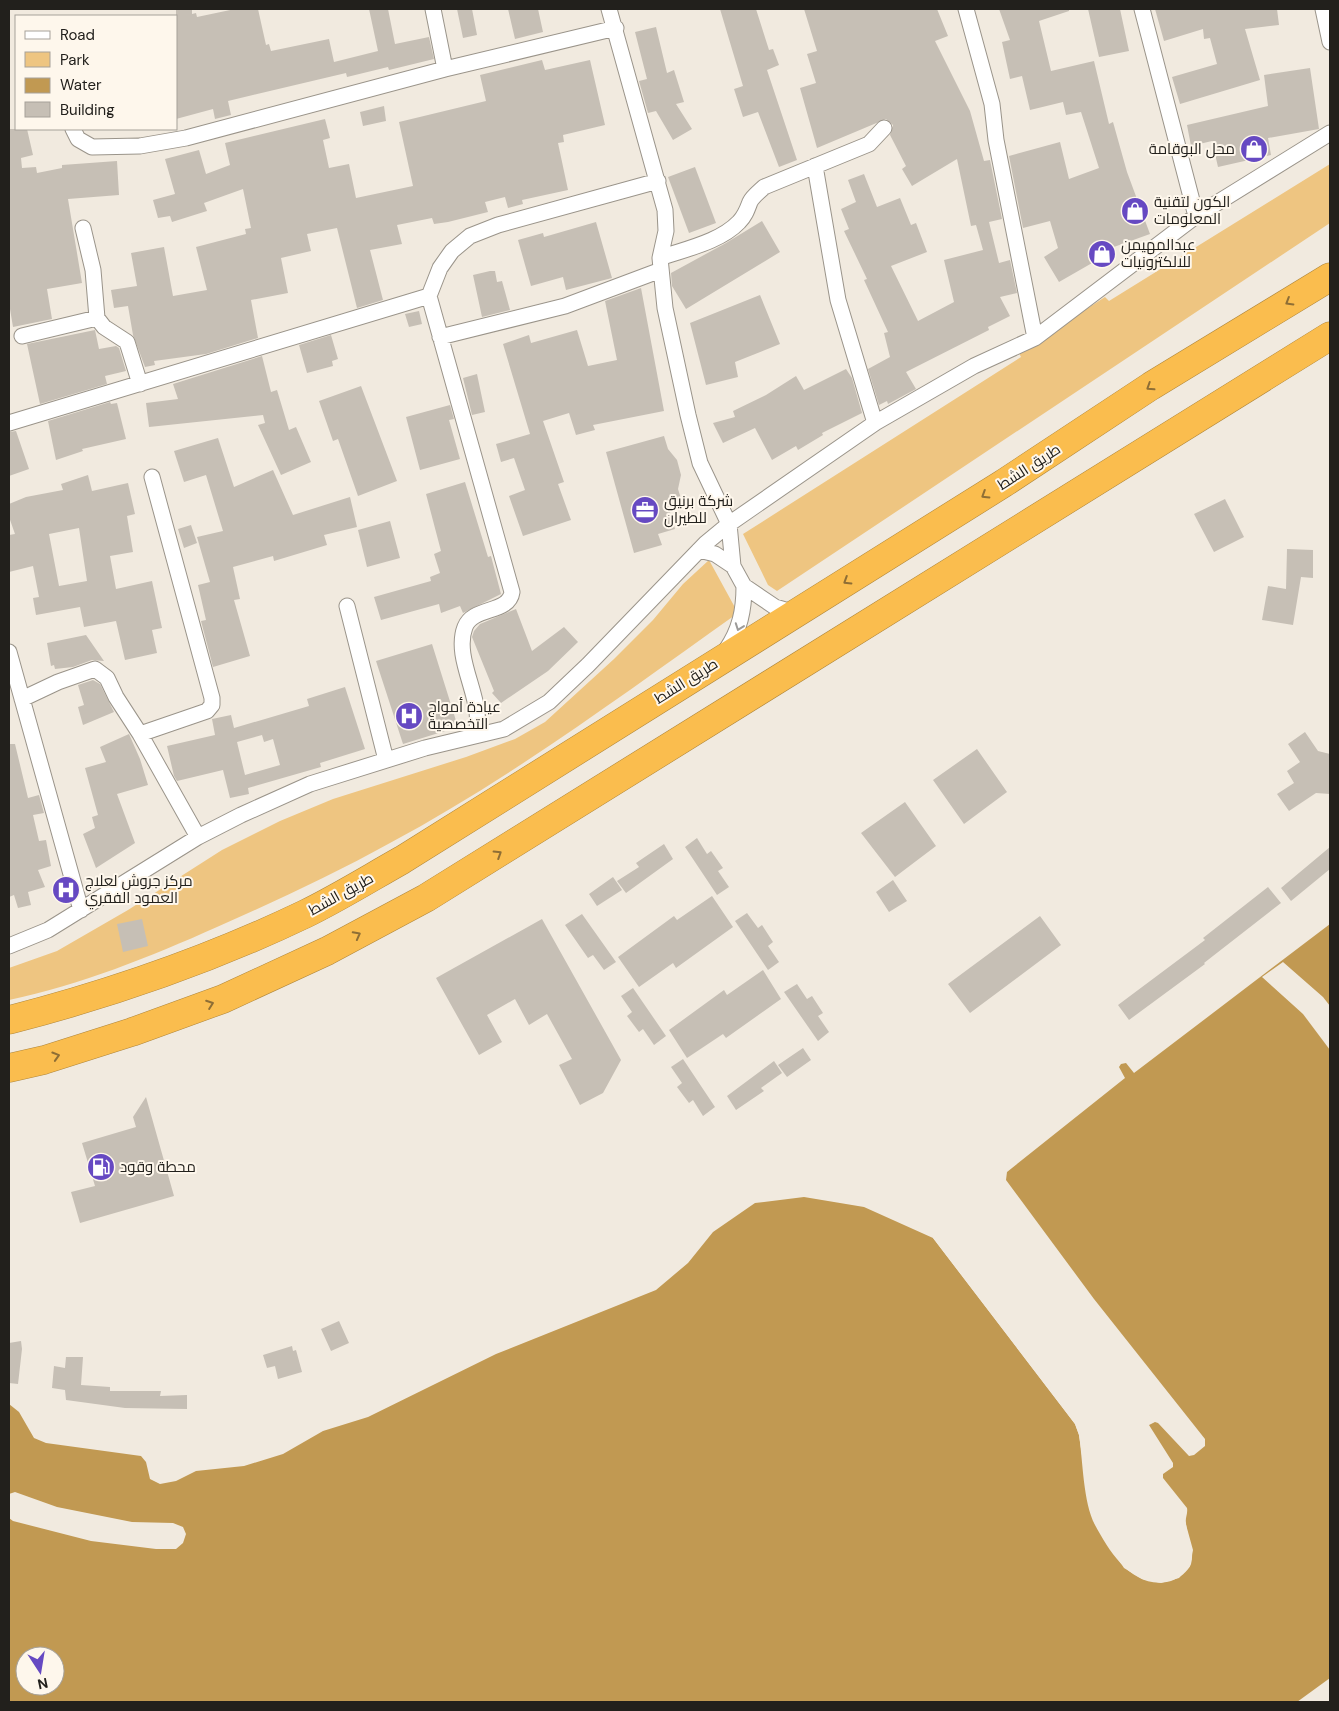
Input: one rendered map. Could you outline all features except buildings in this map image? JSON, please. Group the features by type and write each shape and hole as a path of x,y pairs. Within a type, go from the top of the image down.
{"highway":[{"name":"طريق الشط","path":"9,1020 44,1011 163,972 240,943 307,913 402,860 1004,483 1151,386 1330,276"},
{"path":"9,1068 44,1060 223,999 327,951 426,898 1330,336"}],"street":[{"path":"433,9 445,68"},
{"path":"609,9 616,28 665,210 666,224 661,264 666,308 700,463 729,524 733,566 744,586 775,607 795,613"},
{"path":"966,9 992,104 996,140 1036,338"},
{"path":"1142,9 1196,216"},
{"path":"1323,9 1330,42"},
{"path":"74,130 78,139 92,148 140,146 186,138 445,68 616,28"},
{"path":"440,337 565,306 661,264 738,224 746,214 751,200 764,187 869,144 884,128"},
{"path":"9,946 48,930 198,837 310,784 386,760 504,728 549,702 699,550 729,524 875,423 974,366 1036,338 1196,216 1330,133"},
{"path":"815,166 838,300 875,423"},
{"path":"477,735 477,712 462,649 464,629 476,615 507,603 511,598 512,592 429,296 440,268 452,251 470,236 498,224 658,181"},
{"path":"83,228 93,270 97,318 104,327 127,342 140,384"},
{"path":"9,423 429,296"},
{"path":"22,336 97,318"},
{"path":"140,734 207,711 212,705 212,698 152,477"},
{"path":"699,550 715,554 733,566"},
{"path":"716,662 727,650 739,627 744,603 744,586"},
{"path":"347,606 386,760"},
{"path":"9,652 17,698 81,910"},
{"path":"17,698 95,669 107,678 116,697 140,734 198,837"}],"green space":[{"path":"1330,164 1330,223 777,591 768,585 743,534 1021,357 1019,353 1105,297 1109,301"},
{"path":"709,560 738,613 611,704 480,790 369,854 305,887 239,917 115,969 36,994 9,1000 9,968 57,951 128,910 222,850 280,821 333,799 466,757 515,739 545,722 614,659 653,620 683,584"}],"water":[{"path":"1330,924 1330,1678 1297,1702 9,1702 9,1404 19,1412 34,1438 46,1443 141,1456 146,1462 150,1479 160,1484 176,1481 196,1471 244,1466 283,1454 323,1431 368,1417 496,1354 656,1290 688,1263 713,1232 755,1203 804,1197 864,1207 933,1238 1075,1424 1079,1435 1088,1505 1095,1525 1108,1547 1125,1567 1135,1575 1146,1580 1158,1583 1177,1578 1188,1570 1192,1559 1186,1521 1187,1508 1163,1478 1163,1474 1173,1467 1173,1463 1149,1425 1155,1422 1158,1423 1189,1456 1194,1455 1205,1446 1205,1439 1094,1299 1006,1180 1007,1172 1125,1078 1119,1067 1121,1064 1126,1063 1134,1073"}],"pier":[{"path":"1283,962 1323,997 1330,1006 1330,1050 1303,1014 1262,977"},
{"path":"935,1236 1077,1423 1081,1434 1092,1510 1097,1523 1125,1566 1143,1577 1161,1581 1178,1576 1188,1565 1190,1551 1183,1522 1185,1521 1193,1550 1190,1566 1179,1578 1161,1583 1142,1579 1124,1568 1095,1524 1090,1510 1079,1435 1075,1424 933,1238"},
{"path":"15,1492 57,1507 132,1522 173,1523 183,1527 186,1534 183,1543 176,1549 156,1549 91,1541 13,1521 9,1518 9,1494"}],"place":[{"name":"محل البوقامة","path":"1254,149"},
{"name":"الكون لتقنية المعلومات","path":"1135,211"},
{"name":"عبدالمهيمن للالكترونيات","path":"1102,254"},
{"name":"شركة برنيق للطيران","path":"645,510"},
{"name":"عيادة أمواج التخصصية","path":"409,716"},
{"name":"مركز جروش لعلاج العمود الفقري","path":"66,890"},
{"name":"محطة وقود","path":"101,1167"}]}
